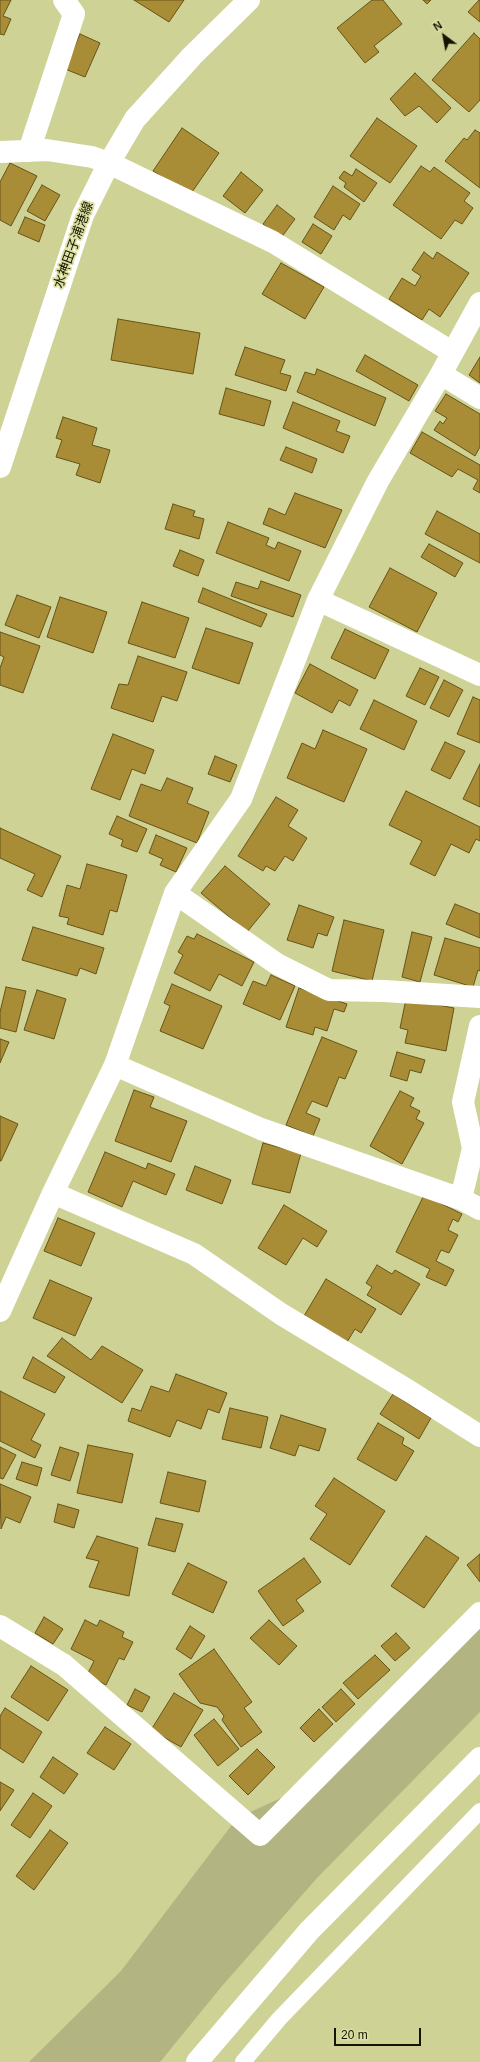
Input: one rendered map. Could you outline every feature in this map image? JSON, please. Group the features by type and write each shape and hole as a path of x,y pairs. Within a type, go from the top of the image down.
{"street":[{"path":"29,151 74,14 64,0"},
{"name":"水神田子浦港線","path":"0,466 83,215 109,163 135,119 192,56 250,0"},
{"path":"0,152 47,150 92,157 109,163 273,242 452,352"},
{"path":"0,1311 53,1193 114,1065 175,893 241,798 318,600 378,481 441,374 480,303"},
{"path":"441,374 480,398"},
{"path":"318,600 480,675"},
{"path":"175,893 277,964 329,990 384,991 480,997"},
{"path":"461,1199 473,1148 463,1102 475,1079 480,1026"},
{"path":"114,1065 261,1129 461,1199 480,1209"},
{"path":"53,1193 194,1254 281,1314 409,1391 480,1436"},
{"path":"0,1626 64,1665 260,1835 480,1613"},
{"path":"196,2062 309,1931 480,1758"}],"lane":[{"path":"243,2062 279,2019 480,1811"}],"green space":[{"path":"480,1624 480,1712 318,1877 222,1986 160,2062 29,2062 121,1971 237,1818 336,1773"}],"building":[{"path":"0,0 11,0 3,16 11,19 4,35 0,34"},
{"path":"134,0 184,0 169,22"},
{"path":"372,0 383,0 402,24 374,46 379,52 365,63 337,28"},
{"path":"423,0 431,0 427,4"},
{"path":"480,0 480,22 468,12"},
{"path":"474,33 480,39 480,100 469,112 432,80"},
{"path":"80,34 100,43 85,77 65,69"},
{"path":"415,73 451,108 437,123 419,106 405,116 390,99"},
{"path":"377,118 417,146 390,183 350,156"},
{"path":"182,128 219,153 190,195 153,171"},
{"path":"475,130 480,133 480,188 445,161 464,138 467,140"},
{"path":"10,163 37,176 11,226 0,220 0,182"},
{"path":"421,166 430,172 434,167 470,193 464,201 473,208 462,224 455,220 441,239 393,205"},
{"path":"356,169 377,183 364,202 344,187 346,183 339,178 344,171 352,176"},
{"path":"241,172 263,190 245,213 223,196"},
{"path":"42,185 60,195 45,221 27,211"},
{"path":"333,186 360,204 350,220 343,215 334,230 314,217"},
{"path":"277,205 295,219 281,238 263,224"},
{"path":"25,217 45,225 39,242 18,233"},
{"path":"313,224 332,236 321,254 302,242"},
{"path":"424,252 433,259 437,252 469,273 440,317 429,309 422,320 389,299 402,278 415,286 421,276 412,270"},
{"path":"281,263 324,287 305,319 262,294"},
{"path":"118,319 200,333 193,374 111,360"},
{"path":"245,347 285,360 280,373 291,376 286,391 235,375"},
{"path":"365,355 418,385 409,401 356,371"},
{"path":"480,357 480,383 469,375"},
{"path":"317,369 386,398 375,426 297,392 305,372 315,375"},
{"path":"226,388 271,401 264,426 219,414"},
{"path":"446,394 480,414 480,447 475,456 434,430 440,421 443,424 447,418 435,411"},
{"path":"293,402 340,421 336,431 350,436 343,453 283,428"},
{"path":"63,417 97,428 92,445 110,450 100,483 76,475 80,464 56,457 62,440 56,438"},
{"path":"422,432 480,465 480,493 473,489 478,480 458,469 452,477 410,453"},
{"path":"286,447 317,459 312,473 280,460"},
{"path":"295,493 342,510 325,548 263,524 269,508 285,515"},
{"path":"173,504 195,511 193,516 204,519 199,539 165,529"},
{"path":"437,511 480,534 480,563 425,534"},
{"path":"228,522 269,538 266,545 275,549 278,542 301,551 289,581 216,553"},
{"path":"429,544 463,563 455,577 421,557"},
{"path":"180,550 204,560 198,576 173,566"},
{"path":"390,568 437,593 417,632 369,607"},
{"path":"261,581 301,595 293,617 231,596 236,582 258,589"},
{"path":"203,588 267,614 261,627 198,602"},
{"path":"17,595 51,607 39,638 5,625"},
{"path":"60,597 107,612 93,653 47,637"},
{"path":"142,602 189,618 175,658 128,643"},
{"path":"206,628 253,643 239,684 192,668"},
{"path":"345,629 389,650 375,679 331,658"},
{"path":"0,632 40,646 23,693 0,685 0,668 4,657 0,655"},
{"path":"138,656 187,672 177,701 162,696 153,722 111,708 119,684 128,685"},
{"path":"310,664 358,690 350,706 339,700 332,713 295,693"},
{"path":"420,668 439,677 425,705 406,696"},
{"path":"444,680 463,690 449,717 430,708"},
{"path":"473,697 480,700 480,743 457,734"},
{"path":"374,700 417,721 404,750 360,729"},
{"path":"323,730 367,749 344,802 287,778 302,743 315,749"},
{"path":"113,734 154,750 145,774 132,769 120,800 91,789"},
{"path":"445,742 465,751 450,779 431,770"},
{"path":"215,756 237,765 230,782 208,774"},
{"path":"480,764 480,807 463,799"},
{"path":"167,778 193,788 187,803 209,812 197,843 129,816 141,784 161,791"},
{"path":"406,791 480,827 480,841 476,839 469,853 451,844 435,876 410,864 422,841 389,825"},
{"path":"276,797 298,810 288,826 307,838 293,861 285,856 275,871 266,866 263,871 238,856"},
{"path":"117,816 147,829 137,852 121,846 123,840 109,834"},
{"path":"0,828 61,856 42,897 27,890 35,874 0,858"},
{"path":"156,835 187,848 176,872 160,865 163,859 149,853"},
{"path":"87,864 127,875 117,912 110,910 103,935 67,924 69,918 59,916 67,885 80,889"},
{"path":"225,866 270,904 247,932 201,893"},
{"path":"455,904 480,914 480,938 446,924"},
{"path":"299,905 334,917 327,936 318,933 313,948 287,940"},
{"path":"344,920 384,930 372,981 332,971"},
{"path":"33,927 104,948 96,974 80,968 77,976 22,960"},
{"path":"412,932 432,937 420,982 402,977"},
{"path":"197,934 254,962 242,986 219,974 210,991 174,973 183,955 178,952 187,936 194,939"},
{"path":"445,938 480,948 480,971 478,970 473,987 434,975"},
{"path":"271,975 295,986 280,1020 243,1004 253,981 266,986"},
{"path":"172,984 222,1006 203,1049 160,1031 170,1006 164,1003"},
{"path":"6,987 26,991 16,1032 0,1028 0,1012"},
{"path":"299,988 347,1004 344,1012 334,1009 327,1031 315,1027 313,1035 286,1027"},
{"path":"37,990 66,999 54,1039 24,1030"},
{"path":"406,999 454,1008 446,1051 405,1043 408,1030 400,1028"},
{"path":"322,1037 357,1051 345,1079 339,1077 327,1107 312,1101 306,1113 320,1119 313,1136 286,1125"},
{"path":"0,1039 9,1042 0,1063"},
{"path":"397,1052 425,1060 421,1073 410,1070 407,1081 390,1076"},
{"path":"134,1090 154,1097 150,1107 187,1121 171,1162 115,1141"},
{"path":"400,1091 414,1098 410,1106 420,1111 416,1119 424,1123 402,1164 370,1146"},
{"path":"0,1116 18,1124 1,1161 0,1161"},
{"path":"263,1143 301,1153 290,1193 252,1184"},
{"path":"105,1152 146,1169 148,1163 175,1174 166,1195 133,1181 122,1207 88,1192"},
{"path":"195,1166 231,1180 222,1204 186,1190"},
{"path":"424,1195 462,1214 458,1222 453,1219 448,1230 458,1235 449,1253 441,1250 436,1261 454,1270 446,1286 426,1277 430,1269 396,1252"},
{"path":"284,1205 327,1231 317,1247 303,1238 286,1265 258,1248"},
{"path":"58,1218 95,1233 81,1266 44,1251"},
{"path":"377,1265 392,1274 395,1270 420,1284 401,1315 367,1295 372,1287 366,1283"},
{"path":"326,1279 376,1309 361,1333 355,1329 347,1342 304,1316"},
{"path":"50,1280 92,1298 75,1336 33,1318"},
{"path":"62,1338 91,1360 102,1346 143,1370 122,1403 47,1356"},
{"path":"33,1357 65,1377 55,1393 23,1378"},
{"path":"176,1374 227,1393 219,1413 208,1409 201,1429 177,1420 170,1437 128,1421 132,1408 141,1411 151,1386 169,1392"},
{"path":"0,1391 45,1414 31,1440 41,1445 35,1458 0,1441"},
{"path":"393,1394 431,1418 419,1439 380,1414"},
{"path":"230,1408 268,1417 261,1448 222,1439"},
{"path":"281,1415 326,1429 319,1451 299,1445 295,1456 270,1448"},
{"path":"378,1423 404,1438 402,1444 414,1451 396,1481 357,1459"},
{"path":"88,1445 133,1454 122,1503 77,1493"},
{"path":"0,1447 16,1455 3,1479 0,1478"},
{"path":"60,1447 79,1453 70,1481 51,1475"},
{"path":"22,1462 42,1468 37,1486 16,1479"},
{"path":"168,1472 206,1481 199,1512 160,1503"},
{"path":"334,1478 385,1511 350,1565 310,1539 327,1514 315,1506"},
{"path":"0,1484 31,1497 20,1523 6,1517 1,1529"},
{"path":"58,1504 79,1510 74,1528 54,1522"},
{"path":"156,1518 183,1524 175,1552 148,1545"},
{"path":"97,1536 138,1548 129,1596 89,1587 99,1561 86,1558"},
{"path":"426,1536 459,1558 424,1608 391,1586"},
{"path":"480,1554 480,1582 467,1565"},
{"path":"304,1558 321,1582 296,1600 304,1611 283,1626 258,1591"},
{"path":"188,1563 227,1582 213,1613 172,1594"},
{"path":"44,1617 63,1629 53,1644 35,1633"},
{"path":"85,1620 97,1626 100,1620 124,1632 122,1637 133,1642 124,1660 119,1658 106,1685 87,1675 94,1661 71,1649"},
{"path":"269,1620 297,1646 279,1665 250,1638"},
{"path":"190,1626 205,1636 191,1659 176,1649"},
{"path":"396,1633 410,1648 395,1661 381,1646"},
{"path":"214,1649 252,1702 244,1708 262,1732 241,1747 222,1720 224,1716 217,1707 200,1703 179,1674"},
{"path":"375,1655 390,1670 358,1699 343,1683"},
{"path":"31,1666 68,1690 48,1721 11,1697"},
{"path":"135,1689 150,1697 142,1712 127,1705"},
{"path":"341,1689 355,1704 336,1722 322,1707"},
{"path":"174,1693 203,1710 181,1747 151,1730"},
{"path":"5,1708 42,1732 23,1763 0,1748 0,1716"},
{"path":"319,1709 333,1724 314,1742 300,1728"},
{"path":"214,1719 239,1749 218,1766 194,1735"},
{"path":"105,1727 131,1744 114,1770 87,1753"},
{"path":"257,1749 275,1767 248,1795 229,1776"},
{"path":"53,1757 78,1774 64,1794 40,1777"},
{"path":"0,1782 14,1790 0,1811"},
{"path":"33,1793 52,1806 30,1838 11,1825"},
{"path":"50,1830 68,1843 34,1890 16,1876"}]}
